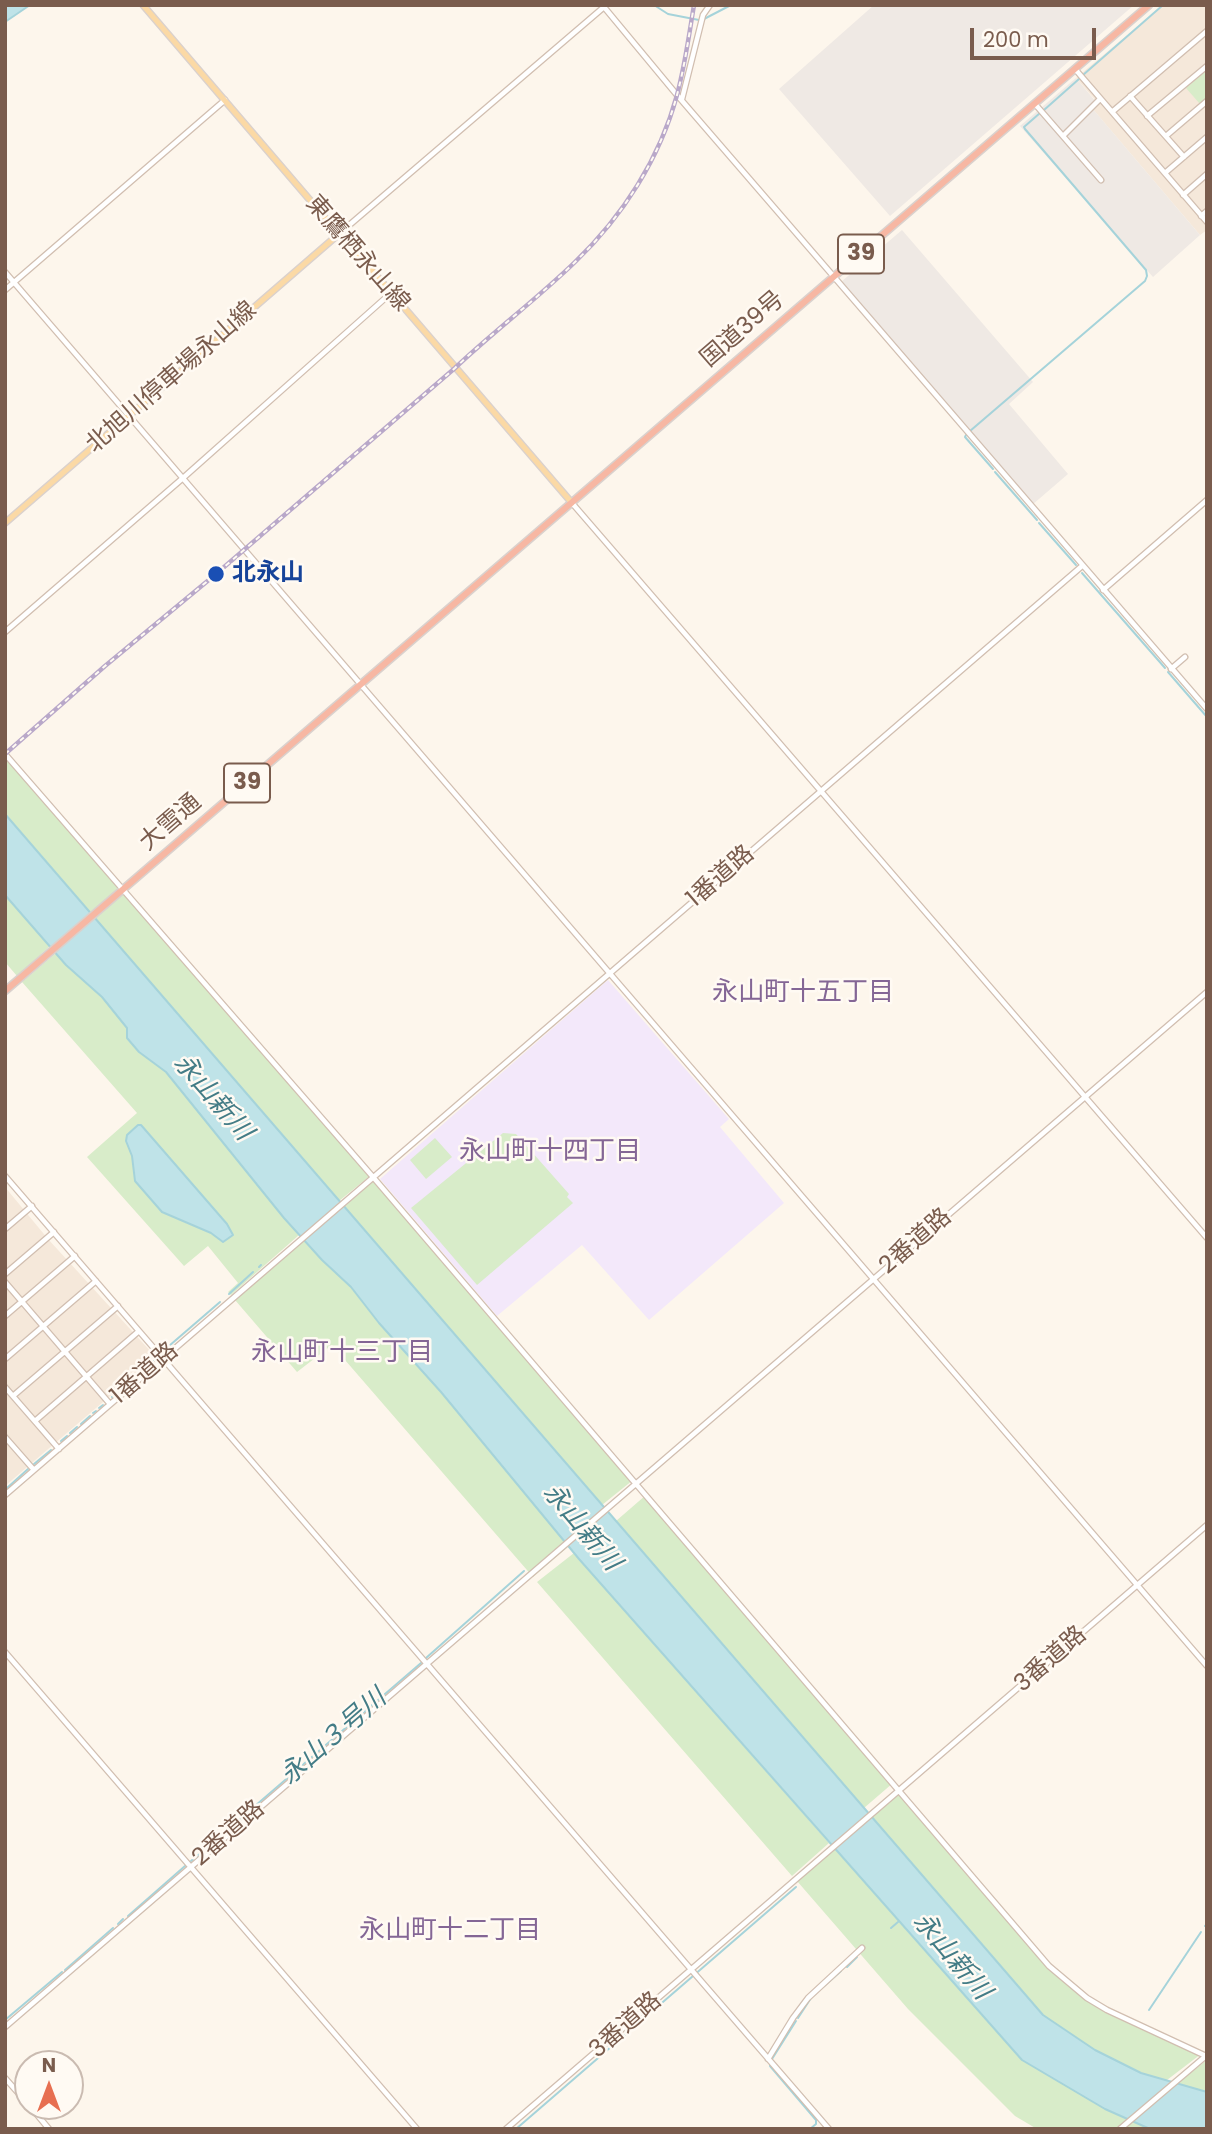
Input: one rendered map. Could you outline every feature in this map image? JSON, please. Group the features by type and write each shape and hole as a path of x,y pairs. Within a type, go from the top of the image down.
{"highway":[{"name":"国道39号","path":"361,684 1149,5"},
{"name":"大雪通","path":"5,991 361,684"}],"main road":[{"name":"東鷹栖永山線","path":"143,5 572,503"},
{"name":"北旭川停車場永山線","path":"5,523 340,233"}],"street":[{"path":"682,99 703,15 710,5"},
{"path":"340,233 604,7 1207,709"},
{"path":"1112,112 1207,31"},
{"path":"1202,35 1207,41"},
{"path":"1147,116 1207,66"},
{"path":"1074,69 1207,222"},
{"path":"1130,96 1184,157"},
{"path":"1063,136 1100,99"},
{"path":"5,290 225,100"},
{"path":"1166,136 1207,101"},
{"path":"1035,104 1101,180"},
{"path":"1165,173 1207,137"},
{"path":"1183,195 1207,174"},
{"path":"1201,216 1207,211"},
{"path":"5,272 1207,1666"},
{"path":"5,632 391,293"},
{"path":"1103,590 1207,500"},
{"path":"572,503 1207,1238"},
{"name":"1番道路","path":"6,1493 1082,566"},
{"path":"1171,669 1185,657"},
{"path":"5,754 373,1177 897,1792 1049,1966 1087,1998 1122,2019 1206,2055 1120,2129"},
{"name":"2番道路","path":"5,2027 1207,992"},
{"path":"5,1176 829,2129"},
{"path":"5,1229 32,1206"},
{"path":"5,1274 54,1232"},
{"path":"5,1316 75,1256"},
{"path":"5,1359 96,1281"},
{"path":"5,1282 110,1404"},
{"path":"13,1396 118,1306"},
{"path":"34,1421 139,1331"},
{"path":"5,1387 59,1449"},
{"path":"5,1437 34,1470"},
{"name":"3番道路","path":"506,2129 694,1973 808,1868 1207,1525"},
{"path":"5,1652 416,2129"},
{"path":"768,2059 808,1998 862,1948"}],"shaded area":[{"path":"874,5 1134,5 890,216 779,89"},
{"path":"1163,5 1207,5 1207,230 1200,235 1091,107 1097,102 1076,78"},
{"path":"1076,78 1097,103 1092,108 1200,235 1153,277 1020,126"},
{"path":"902,230 1033,382 1009,404 1068,474 1032,505 841,282"},
{"path":"608,980 729,1119 720,1127 784,1203 649,1320 582,1245 497,1316 380,1179"},
{"path":"5,1187 48,1239 152,1353 152,1360 5,1486"}],"green space":[{"path":"1207,70 1207,98 1200,104 1186,88"},
{"path":"5,756 121,888 90,912 5,814"},
{"path":"125,892 371,1175 339,1201 94,918"},
{"path":"5,895 50,946 17,976 5,962"},
{"path":"56,953 102,997 127,1028 127,1038 139,1052 166,1072 299,1235 231,1295 228,1292 238,1283 208,1246 184,1266 87,1157 137,1113 22,982"},
{"path":"503,1133 516,1134 569,1194 567,1197 573,1203 477,1285 411,1208"},
{"path":"435,1138 452,1157 426,1179 410,1160"},
{"path":"375,1180 633,1480 602,1505 344,1207"},
{"path":"304,1241 351,1287 569,1546 533,1577 332,1345 297,1372 235,1300"},
{"path":"646,1495 893,1783 864,1808 616,1521"},
{"path":"574,1553 829,1843 792,1876 537,1582"},
{"path":"901,1793 1049,1966 1087,1998 1201,2054 1167,2080 1142,2073 1095,2050 1043,2015 872,1817"},
{"path":"835,1849 1022,2060 1105,2109 1150,2129 1037,2129 1015,2116 908,2009 797,1881"},
{"path":"1207,2060 1207,2092 1178,2083"}],"water":[{"path":"5,5 30,5 5,22"},
{"name":"永山新川","path":"5,814 1043,2015 1095,2050 1141,2073 1207,2092 1207,2129 1150,2129 1105,2109 1022,2060 579,1559 351,1287 284,1218 166,1072 139,1052 127,1038 127,1028 102,997 66,965 5,895"},
{"path":"141,1125 227,1224 233,1235 223,1242 211,1233 162,1212 135,1181 132,1156 126,1141 127,1135"}],"waterway":[{"path":"654,5 668,14 699,20"},
{"path":"704,19 731,5"},
{"path":"1083,75 1163,5"},
{"path":"1044,110 1079,79"},
{"path":"970,431 1145,281 1147,276 1146,270 1025,129 1040,113"},
{"path":"966,435 993,469"},
{"path":"995,472 1037,520"},
{"path":"1039,523 1076,565"},
{"path":"1082,573 1165,668"},
{"path":"1168,672 1207,717"},
{"path":"229,1294 253,1272"},
{"path":"162,1352 220,1302"},
{"path":"147,1366 153,1361"},
{"path":"135,1377 143,1370"},
{"path":"124,1386 130,1381"},
{"path":"112,1397 121,1389"},
{"path":"99,1408 103,1405"},
{"path":"81,1424 90,1416"},
{"path":"70,1433 77,1427"},
{"path":"61,1441 67,1436"},
{"path":"34,1464 51,1450"},
{"path":"7,1488 28,1469"},
{"name":"永山３号川","path":"426,1658 524,1571"},
{"name":"永山３号川","path":"248,1812 421,1663"},
{"name":"永山３号川","path":"213,1843 241,1818"},
{"name":"永山３号川","path":"191,1861 208,1847"},
{"name":"永山３号川","path":"128,1916 185,1866"},
{"path":"516,2129 796,1887"},
{"name":"永山３号川","path":"118,1924 123,1919"},
{"name":"永山新川","path":"891,1928 898,1922"},
{"name":"永山３号川","path":"65,1970 113,1928"},
{"path":"1149,2010 1201,1932"},
{"path":"847,1967 857,1957"},
{"path":"823,1987 841,1971"},
{"name":"永山３号川","path":"5,2020 62,1972"},
{"path":"798,2018 811,1998"},
{"path":"772,2059 796,2021"},
{"path":"770,2063 816,2120 816,2124 810,2129"}],"railway":[{"path":"5,754 561,276 592,244 624,206 661,141 680,84 694,5"}],"place":[{"name":"北永山","path":"216,574"}],"district":[{"name":"永山町十五丁目","path":"803,993"},
{"name":"永山町十四丁目","path":"550,1152"},
{"name":"永山町十三丁目","path":"342,1353"},
{"name":"永山町十二丁目","path":"450,1931"}]}
